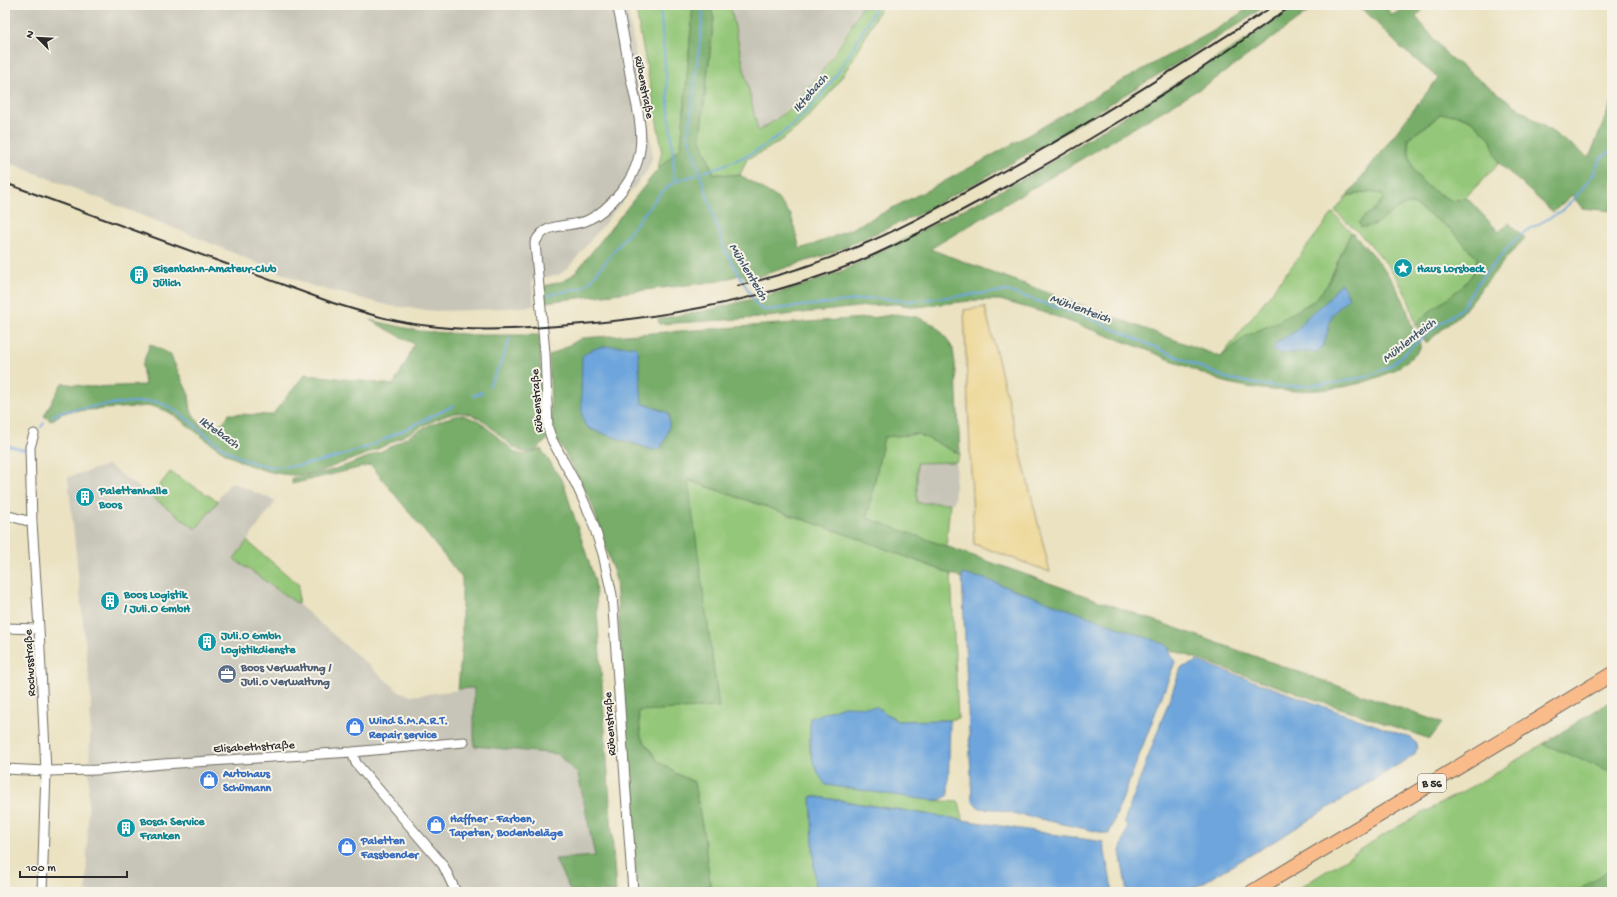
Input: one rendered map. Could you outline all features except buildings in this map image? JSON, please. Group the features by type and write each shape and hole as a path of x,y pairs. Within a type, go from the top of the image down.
{"main road":[{"name":"B 56","path":"1252,892 1612,674"}],"street":[{"name":"Rübenstraße","path":"617,5 641,130 638,163 632,176 611,205 587,220 547,229 538,236 534,243 545,353 548,428 552,440 576,484 591,516 604,554 612,595 633,892"},
{"name":"Rochusstraße","path":"34,434 30,447 32,522 46,771 42,892"},
{"path":"5,514 32,522"},
{"path":"5,628 39,629"},
{"name":"Elisabethstraße","path":"5,769 46,771 96,770 163,764 352,752 464,742"},
{"path":"352,752 356,763 443,865 456,892"}],"shaded area":[{"path":"5,5 627,5 652,147 652,158 648,170 569,267 559,275 532,280 534,306 435,311 391,306 312,286 191,235 5,161"},
{"path":"730,5 863,5 818,77 797,100 768,126 758,131"},
{"path":"956,462 954,503 917,503 917,463"},
{"path":"108,465 196,529 231,482 276,501 234,559 298,604 397,690 411,696 474,688 474,746 557,754 578,774 595,856 556,859 571,892 86,892 91,700 68,477"}],"green space":[{"path":"635,5 693,5 681,147 658,169 662,149"},
{"path":"693,5 710,5 714,19 700,137 714,174 740,175 776,197 791,215 800,249 826,240 852,228 941,183 1134,74 1212,32 1253,5 1267,5 1186,58 1017,160 917,215 829,254 747,280 742,274 720,281 545,302 544,286 564,281 575,273 658,169 681,147"},
{"path":"710,5 730,5 758,131 791,107 819,76 843,40 863,5 882,5 851,62 837,84 815,110 790,133 777,143 747,159 740,175 714,174 700,137 714,19"},
{"path":"1298,5 1318,5 1211,82 930,249 1221,357 1246,336 1279,321 1315,300 1328,284 1351,232 1373,256 1398,290 1405,304 1413,330 1420,344 1420,349 1408,361 1380,377 1359,384 1312,390 1288,391 1242,386 1221,381 1147,350 1049,314 1000,300 978,300 916,307 895,304 877,305 757,318 659,324 658,319 709,310 796,288 842,271 1029,176 1247,39"},
{"path":"1356,5 1384,5 1392,15 1400,11 1406,5 1428,5 1416,17 1448,56 1589,158 1612,101 1612,211 1582,208 1572,195 1553,212 1499,163 1490,138 1472,121 1458,115 1441,114 1408,138 1411,161 1414,170 1425,184 1442,196 1453,201 1466,197 1499,232 1509,223 1525,238 1507,257 1462,313 1426,343 1416,325 1423,317 1462,287 1475,269 1477,258 1449,228 1413,204 1400,207 1382,220 1368,227 1361,227 1359,223 1364,217 1373,211 1383,199 1382,194 1368,192 1347,196 1438,78 1399,46 1367,13"},
{"path":"1441,114 1458,115 1472,121 1490,138 1499,163 1466,197 1453,201 1433,190 1419,178 1414,170 1409,151 1408,138"},
{"path":"1368,192 1382,194 1383,199 1373,211 1364,217 1398,209 1406,204 1413,204 1449,228 1477,258 1475,269 1462,287 1423,317 1416,325 1407,297 1391,270 1374,249 1335,211 1347,196"},
{"path":"1333,213 1351,232 1327,285 1315,300 1279,321 1246,336 1221,357"},
{"path":"895,314 917,317 935,325 945,336 953,349 956,372 960,454 918,434 884,437 867,518 1442,723 1430,739 951,574 857,538 688,480 719,707 638,711 641,737 658,761 677,774 694,782 704,836 711,892 637,892 616,580 592,504 564,451 552,432 549,356 582,338 879,317","holes":["582,383 668,413 670,417 653,450 589,429 584,424"]},
{"path":"370,320 419,331 478,335 539,335 543,414 547,440 537,449 530,452 522,452 505,441 487,424 477,418 467,413 455,413 447,415 374,451 320,472 291,475 261,469 226,454 175,416 167,411 151,406 71,411 61,414 51,421 44,416 62,383 89,387 145,385 142,366 150,344 170,354 189,395 191,411 202,427 223,423 229,414 272,415 305,374 393,385 406,363 414,344"},
{"path":"463,415 479,421 516,453 526,454 541,449 563,482 595,581 616,892 571,892 555,859 595,856 578,774 557,754 474,746 474,688 458,689 462,643 462,578 371,465 292,484 292,478 326,472 360,460 382,451 433,424 454,416"},
{"path":"918,434 960,454 956,462 917,463 917,503 950,503 946,547 867,518 884,437"},
{"path":"170,472 218,501 196,529 151,496"},
{"path":"687,480 857,538 951,574 958,718 950,720 897,721 892,716 810,718 810,752 813,761 928,800 959,802 963,820 812,796 815,892 711,892 704,837 694,782 677,774 658,761 641,737 638,710 719,707"},
{"path":"247,541 299,585 298,604 234,559"},
{"path":"1612,700 1612,772 1543,744"},
{"path":"1612,701 1612,892 1293,892 1392,830 1489,777 1543,744 1545,745"},
{"path":"1612,868 1612,892 1576,892"}],"sand":[{"path":"985,307 1050,572 974,544 964,310"}],"water":[{"path":"1341,283 1349,297 1332,315 1324,345 1317,352 1282,354 1273,351 1276,343 1296,331 1309,315 1327,301"},
{"path":"635,346 638,350 642,403 668,413 669,417 668,431 665,440 661,448 653,450 592,430 585,425 583,420 581,403 582,357 599,348"},
{"path":"962,574 985,579 1167,645 1175,662 1109,834 994,809 979,808 972,800"},
{"path":"1198,661 1411,738 1416,743 1417,749 1414,755 1278,839 1187,892 1127,892 1120,851 1128,826 1124,822 1181,668"},
{"path":"844,706 877,707 897,721 950,720 948,796 939,800 928,800 826,785 816,769 811,753 810,718"},
{"path":"811,796 1103,842 1113,892 815,892"}],"waterway":[{"path":"660,5 675,181"},
{"name":"Mühlenteich","path":"702,5 703,16 688,136 724,248 755,302 761,309 767,310 875,298 910,301 1007,291 1086,317 1226,378 1257,384 1285,387 1335,383 1369,376 1390,366 1429,332 1461,309 1479,281 1515,240 1526,231 1562,211 1593,175 1600,159 1612,150"},
{"name":"Iktebach","path":"704,172 733,162 754,152 782,134 800,118 829,85 842,66 877,5"},
{"name":"Iktebach","path":"549,295 581,288 588,284 659,195 675,181 696,175"},
{"name":"Iktebach","path":"499,367 510,338"},
{"name":"Iktebach","path":"489,386 498,369"},
{"name":"Iktebach","path":"473,396 482,392"},
{"name":"Iktebach","path":"52,417 59,412 98,406 158,402 180,414 230,452 258,464 272,466 286,467 316,462 356,451 379,442"},
{"name":"Iktebach","path":"383,440 453,406"},
{"name":"Iktebach","path":"41,427 44,423"},
{"name":"Iktebach","path":"5,445 24,450 27,446"}],"railway":[{"path":"737,286 768,278 829,258 875,239 937,208 1057,141 1275,5"},
{"path":"5,183 333,303 393,320 418,325 448,328 518,329 637,318 703,308 736,301 800,283 832,272 896,244 1011,184 1113,125 1163,94 1293,5"}],"place":[{"name":"Haus Lorsbeck","path":"1403,268"},
{"name":"Eisenbahn-Amateur-Club Jülich","path":"139,275"},
{"name":"Palettenhalle Boos","path":"85,497"},
{"name":"Boos Logistik / Juli.O GmbH","path":"110,601"},
{"name":"Juli.O Gmbh Logistikdienste","path":"207,642"},
{"name":"Boos Verwaltung / Juli.o Verwaltung","path":"227,674"},
{"name":"Wind S.M.A.R.T. Repair service","path":"355,727"},
{"name":"Autohaus Schümann","path":"209,780"},
{"name":"Haffner - Farben, Tapeten, Bodenbeläge","path":"436,825"},
{"name":"Bosch Service Franken","path":"126,828"},
{"name":"Paletten Fassbender","path":"347,847"}]}
